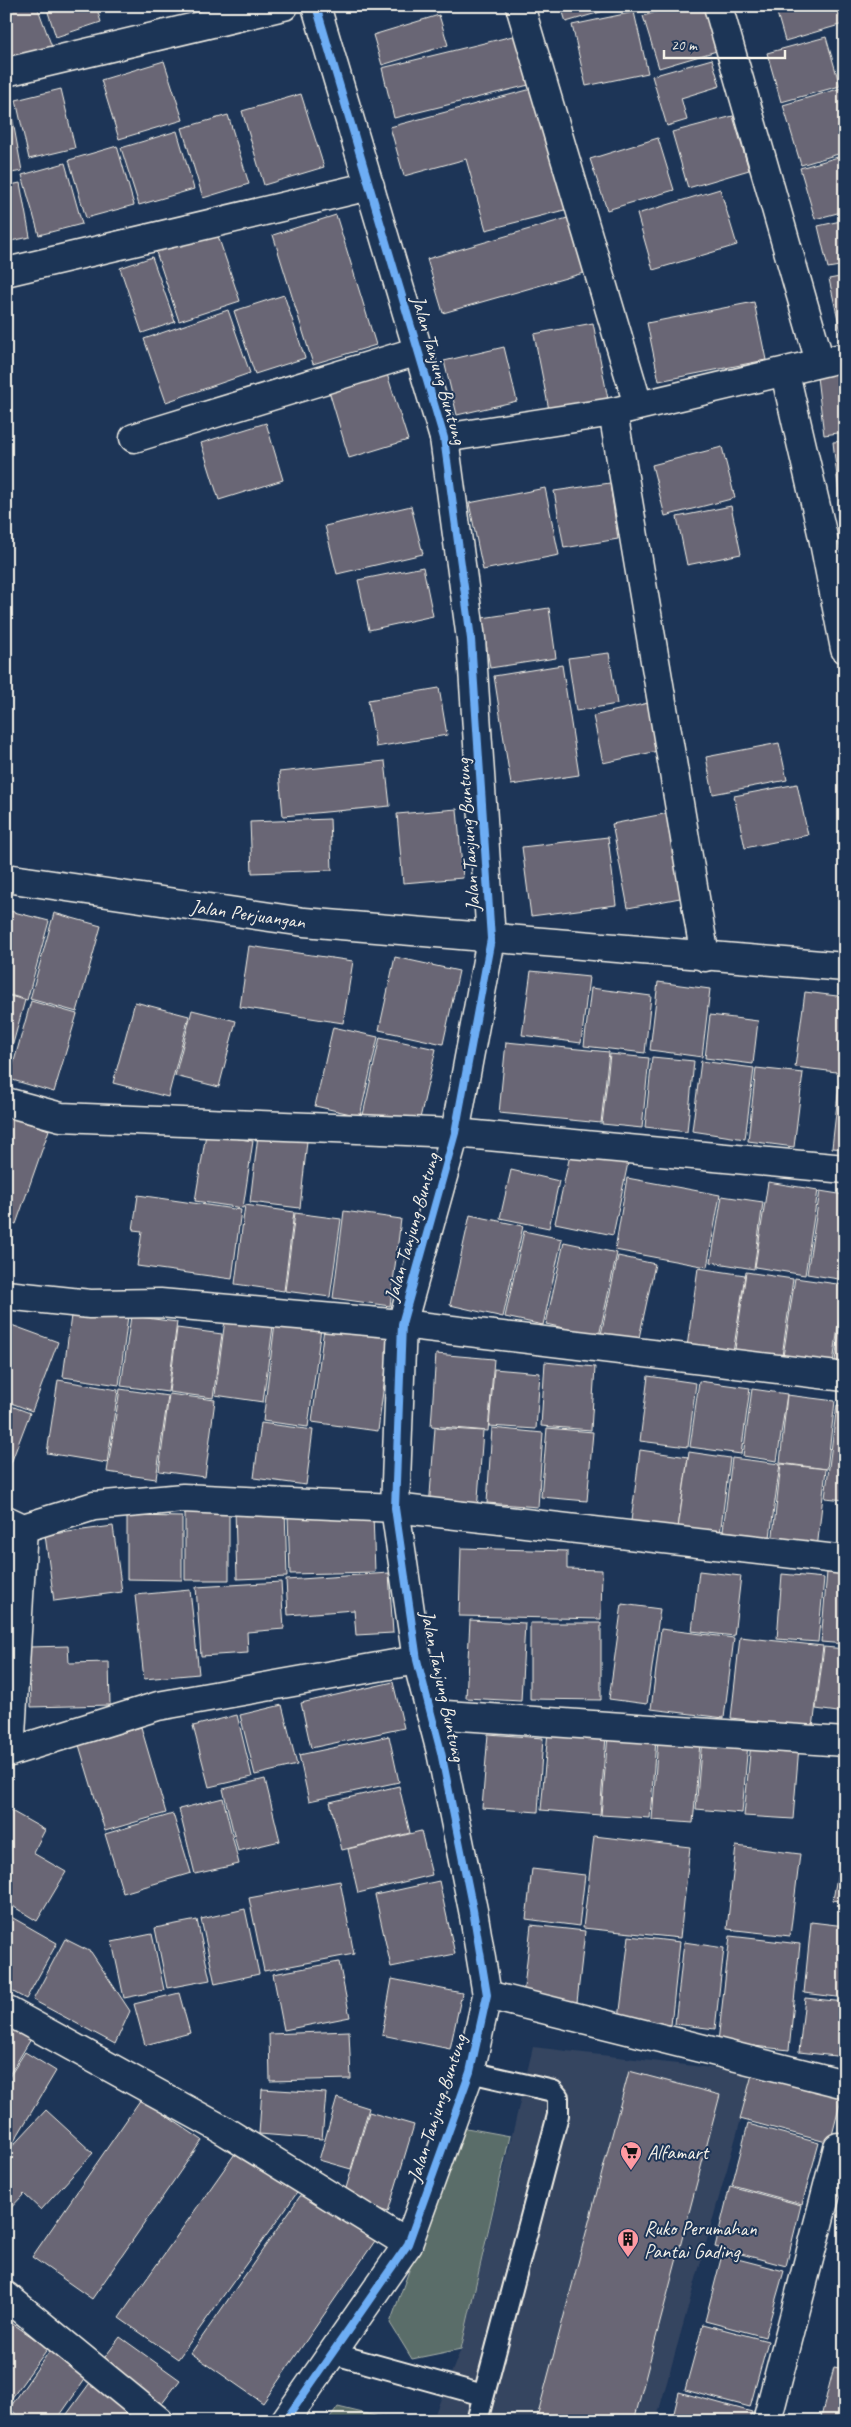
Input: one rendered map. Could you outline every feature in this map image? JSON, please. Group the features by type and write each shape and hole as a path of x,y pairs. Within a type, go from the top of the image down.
{"street":[{"path":"6,72 284,6"},
{"name":"Jalan Tanjung Buntung","path":"285,2421 408,2244 470,2072 487,1995 473,1910 441,1752 417,1660 396,1508 402,1324 455,1132 491,939 471,639 444,438 316,6"},
{"path":"520,6 626,409 705,957"},
{"path":"444,438 626,409 786,373 832,360 718,6"},
{"path":"6,272 370,186"},
{"path":"134,438 418,351"},
{"path":"786,373 834,535 845,649"},
{"name":"Jalan Perjuangan","path":"6,878 304,922 705,957 845,967"},
{"path":"6,1102 62,1117 455,1132 845,1169"},
{"path":"6,1295 90,1304 160,1303 402,1324 845,1377"},
{"path":"417,1660 158,1706 8,1751 14,1524 94,1506 184,1498 396,1508 845,1560"},
{"path":"431,1714 845,1742"},
{"path":"487,1995 845,2084"},
{"path":"6,2010 220,2128 408,2244"},
{"path":"767,2421 835,2202 838,2146"},
{"path":"6,2296 159,2421"}],"lane":[{"path":"470,2072 553,2091 558,2097 558,2116 476,2421"},
{"path":"331,2353 483,2395"}],"shaded area":[{"path":"533,2047 754,2073 656,2421 432,2421 461,2349"},
{"path":"461,2127 510,2136 461,2349 412,2359 390,2323"},
{"path":"338,2407 396,2421 328,2421"}],"building":[{"path":"6,6 37,6 52,47 6,62"},
{"path":"46,6 96,6 101,22 56,37"},
{"path":"561,6 621,6 566,22"},
{"path":"633,6 659,6 635,13"},
{"path":"676,6 707,6 720,50 659,68 643,16"},
{"path":"775,6 838,6 843,24 785,41"},
{"path":"634,12 648,73 586,86 572,25"},
{"path":"439,15 448,45 382,65 373,35"},
{"path":"525,33 537,83 394,118 382,68"},
{"path":"826,37 840,86 781,102 767,53"},
{"path":"712,59 720,86 681,98 687,120 667,126 652,76"},
{"path":"164,61 183,120 119,139 101,80"},
{"path":"539,87 572,208 486,230 466,159 404,176 390,127"},
{"path":"845,87 845,152 801,165 783,105"},
{"path":"61,89 75,148 29,159 16,100"},
{"path":"301,94 324,167 264,185 242,111"},
{"path":"10,105 22,171 6,174 6,106"},
{"path":"228,115 249,184 203,198 182,128"},
{"path":"733,116 749,170 688,188 672,132"},
{"path":"177,131 194,189 139,205 121,148"},
{"path":"658,138 674,190 607,210 590,159"},
{"path":"117,146 134,205 86,218 69,160"},
{"path":"845,155 845,211 815,219 800,168"},
{"path":"65,163 82,224 39,235 22,175"},
{"path":"20,183 30,237 6,242 6,186"},
{"path":"720,189 737,245 653,270 637,214"},
{"path":"336,215 376,345 313,364 273,235"},
{"path":"571,217 587,272 443,313 427,259"},
{"path":"845,220 845,265 828,268 818,226"},
{"path":"216,230 240,301 179,321 155,249"},
{"path":"152,257 175,322 142,333 120,268"},
{"path":"845,276 845,346 844,346 829,279"},
{"path":"284,295 305,358 255,374 234,311"},
{"path":"754,302 766,360 659,381 647,323"},
{"path":"228,310 250,373 166,402 144,339"},
{"path":"593,323 608,399 549,410 534,334"},
{"path":"504,347 517,401 457,415 444,361"},
{"path":"845,373 845,432 824,435 817,377"},
{"path":"387,374 408,440 349,458 329,391"},
{"path":"266,423 283,480 219,500 201,443"},
{"path":"845,441 845,510 841,511 833,442"},
{"path":"722,447 735,498 665,516 652,465"},
{"path":"610,483 618,539 564,548 554,491"},
{"path":"545,488 559,555 483,570 469,503"},
{"path":"411,506 423,554 337,574 325,526"},
{"path":"731,506 741,554 687,565 677,517"},
{"path":"423,567 433,616 369,630 358,580"},
{"path":"549,608 556,658 490,668 482,618"},
{"path":"609,653 617,704 576,711 568,658"},
{"path":"562,665 579,775 511,785 494,676"},
{"path":"439,688 447,735 376,747 368,700"},
{"path":"652,702 662,750 603,763 593,716"},
{"path":"779,743 787,780 713,794 706,757"},
{"path":"385,761 390,806 283,816 279,772"},
{"path":"797,784 808,835 745,848 734,796"},
{"path":"457,809 463,878 403,883 397,814"},
{"path":"669,813 685,897 628,908 612,824"},
{"path":"330,819 332,870 252,873 250,822"},
{"path":"608,837 616,905 531,916 522,847"},
{"path":"6,910 49,921 27,1000 6,994"},
{"path":"54,913 101,926 77,1012 30,999"},
{"path":"249,946 353,961 343,1023 240,1007"},
{"path":"395,957 459,971 443,1044 379,1030"},
{"path":"531,971 589,977 581,1043 522,1035"},
{"path":"658,982 710,989 702,1057 650,1050"},
{"path":"591,988 651,996 645,1053 584,1046"},
{"path":"805,992 845,997 845,1073 795,1067"},
{"path":"6,995 25,1000 6,1069"},
{"path":"31,1001 77,1014 54,1092 9,1079"},
{"path":"135,1002 189,1016 168,1097 113,1083"},
{"path":"192,1010 236,1021 219,1087 175,1076"},
{"path":"710,1015 758,1021 753,1064 705,1058"},
{"path":"333,1027 378,1037 360,1116 315,1106"},
{"path":"380,1037 436,1049 418,1127 363,1115"},
{"path":"506,1042 609,1052 601,1123 499,1113"},
{"path":"610,1054 649,1058 642,1128 602,1124"},
{"path":"652,1057 694,1061 687,1132 645,1127"},
{"path":"701,1061 754,1068 745,1139 692,1131"},
{"path":"756,1068 803,1073 794,1147 748,1141"},
{"path":"840,1077 845,1077 845,1149 832,1148"},
{"path":"6,1116 49,1130 16,1224 6,1221"},
{"path":"206,1134 253,1141 243,1208 195,1201"},
{"path":"258,1135 307,1141 300,1208 250,1202"},
{"path":"572,1146 629,1158 613,1235 555,1223"},
{"path":"511,1170 559,1181 549,1228 500,1218"},
{"path":"627,1178 720,1195 707,1267 615,1250"},
{"path":"768,1182 818,1190 805,1275 755,1267"},
{"path":"820,1191 845,1195 845,1280 807,1274"},
{"path":"138,1195 241,1210 232,1279 137,1266 142,1231 133,1230"},
{"path":"722,1196 763,1202 754,1269 711,1262"},
{"path":"245,1205 294,1212 284,1291 235,1284"},
{"path":"344,1211 401,1219 390,1306 333,1298"},
{"path":"295,1213 341,1219 330,1297 285,1291"},
{"path":"470,1215 523,1226 503,1317 450,1305"},
{"path":"524,1231 562,1239 543,1325 505,1317"},
{"path":"564,1242 617,1253 599,1336 546,1324"},
{"path":"618,1256 655,1264 637,1347 600,1339"},
{"path":"698,1268 745,1275 733,1353 687,1347"},
{"path":"746,1272 793,1279 781,1363 734,1356"},
{"path":"795,1278 844,1285 832,1370 782,1363"},
{"path":"845,1290 845,1363 835,1361"},
{"path":"72,1308 128,1316 119,1385 63,1377"},
{"path":"131,1316 177,1322 168,1392 121,1386"},
{"path":"225,1320 273,1326 263,1402 215,1395"},
{"path":"6,1323 58,1342 32,1411 6,1401"},
{"path":"275,1323 321,1328 308,1427 263,1421"},
{"path":"177,1328 222,1334 213,1398 169,1392"},
{"path":"324,1328 390,1336 378,1431 312,1422"},
{"path":"436,1354 494,1359 488,1431 431,1426"},
{"path":"545,1362 595,1367 591,1430 541,1426"},
{"path":"494,1369 540,1373 536,1429 489,1426"},
{"path":"648,1376 696,1383 688,1447 640,1441"},
{"path":"58,1380 118,1390 107,1463 47,1453"},
{"path":"699,1381 750,1388 741,1454 690,1447"},
{"path":"120,1389 168,1396 156,1479 107,1472"},
{"path":"752,1389 787,1394 777,1461 743,1456"},
{"path":"169,1394 215,1400 205,1477 159,1471"},
{"path":"787,1395 835,1401 827,1469 780,1463"},
{"path":"6,1404 30,1413 6,1476"},
{"path":"837,1405 845,1406 845,1500 825,1498"},
{"path":"261,1423 313,1430 306,1485 254,1478"},
{"path":"435,1428 483,1431 477,1511 429,1508"},
{"path":"492,1428 543,1433 538,1507 487,1503"},
{"path":"547,1428 593,1432 587,1501 541,1497"},
{"path":"640,1450 688,1457 678,1528 631,1521"},
{"path":"689,1452 730,1458 720,1534 678,1528"},
{"path":"732,1458 780,1464 770,1537 723,1531"},
{"path":"781,1464 826,1469 817,1549 772,1544"},
{"path":"285,1508 287,1577 237,1579 235,1509"},
{"path":"185,1509 229,1510 229,1580 185,1580"},
{"path":"373,1514 375,1572 290,1574 288,1516"},
{"path":"127,1516 182,1517 182,1580 127,1579"},
{"path":"113,1526 122,1592 54,1601 45,1535"},
{"path":"461,1548 567,1551 567,1569 602,1570 601,1619 459,1616"},
{"path":"699,1571 741,1576 734,1636 692,1631"},
{"path":"827,1572 845,1573 845,1644 821,1642"},
{"path":"389,1573 393,1633 356,1635 354,1610 288,1615 286,1580"},
{"path":"782,1574 824,1578 818,1642 777,1639"},
{"path":"281,1582 284,1629 247,1632 248,1653 201,1656 196,1587"},
{"path":"190,1590 199,1674 144,1679 135,1595"},
{"path":"622,1604 660,1609 647,1704 609,1699"},
{"path":"470,1620 525,1623 521,1701 466,1698"},
{"path":"530,1623 601,1623 601,1700 530,1699"},
{"path":"661,1629 734,1638 724,1718 651,1709"},
{"path":"740,1637 823,1646 813,1728 731,1718"},
{"path":"68,1646 69,1663 109,1662 110,1705 31,1707 29,1647"},
{"path":"824,1647 845,1649 845,1713 816,1709"},
{"path":"393,1682 404,1728 311,1748 301,1703"},
{"path":"282,1705 297,1765 255,1775 240,1715"},
{"path":"237,1715 252,1777 209,1787 193,1726"},
{"path":"141,1727 166,1813 105,1831 79,1745"},
{"path":"548,1731 606,1736 600,1815 541,1810"},
{"path":"488,1734 543,1738 538,1812 482,1808"},
{"path":"389,1736 399,1782 309,1801 299,1755"},
{"path":"608,1736 656,1740 650,1818 601,1815"},
{"path":"658,1739 700,1743 693,1823 652,1820"},
{"path":"702,1739 748,1743 742,1813 696,1809"},
{"path":"751,1742 799,1746 793,1819 744,1816"},
{"path":"265,1779 280,1841 238,1851 223,1789"},
{"path":"399,1786 410,1833 342,1850 330,1802"},
{"path":"223,1798 239,1864 195,1874 179,1809"},
{"path":"6,1808 45,1830 33,1853 66,1872 37,1921 6,1902"},
{"path":"173,1814 191,1873 123,1893 105,1834"},
{"path":"845,1830 845,1902 833,1900"},
{"path":"421,1831 432,1875 358,1893 348,1849"},
{"path":"594,1836 690,1847 680,1938 583,1928"},
{"path":"736,1846 800,1854 790,1936 727,1929"},
{"path":"532,1869 585,1875 579,1926 526,1919"},
{"path":"340,1881 354,1954 264,1971 249,1898"},
{"path":"439,1881 455,1954 391,1967 375,1895"},
{"path":"245,1909 259,1974 215,1984 201,1919"},
{"path":"6,1914 57,1943 26,1999 6,1988"},
{"path":"197,1920 210,1980 167,1988 155,1928"},
{"path":"811,1922 845,1926 845,1998 804,1993"},
{"path":"531,1925 585,1931 577,2002 523,1996"},
{"path":"152,1934 164,1990 124,1998 112,1942"},
{"path":"629,1936 680,1942 671,2025 619,2019"},
{"path":"730,1936 800,1944 789,2050 718,2042"},
{"path":"65,1939 91,1952 130,2011 115,2044 33,2000"},
{"path":"684,1942 724,1948 715,2029 675,2024"},
{"path":"339,1962 350,2017 284,2030 273,1974"},
{"path":"392,1979 462,1993 450,2049 382,2035"},
{"path":"179,1993 190,2033 145,2045 134,2004"},
{"path":"805,1998 845,2002 845,2057 799,2052"},
{"path":"6,2025 31,2039 6,2080"},
{"path":"349,2031 351,2079 270,2081 269,2034"},
{"path":"25,2052 56,2071 10,2148 6,2146 6,2082"},
{"name":"Ruko Perumahan Pantai Gading","path":"629,2071 720,2095 634,2421 536,2421"},
{"path":"753,2071 842,2096 830,2143 740,2119"},
{"path":"262,2089 326,2093 322,2139 259,2134"},
{"path":"337,2098 369,2108 351,2169 319,2160"},
{"path":"141,2099 202,2140 92,2299 32,2257"},
{"path":"46,2110 93,2153 41,2210 24,2194 6,2213 6,2153"},
{"path":"369,2112 414,2125 388,2212 343,2198"},
{"path":"748,2124 819,2143 802,2204 732,2185"},
{"path":"239,2148 299,2190 178,2359 119,2318"},
{"path":"730,2186 801,2205 786,2266 715,2247"},
{"path":"305,2189 377,2238 263,2403 191,2353"},
{"path":"722,2255 784,2271 765,2337 705,2321"},
{"path":"6,2319 48,2348 6,2406"},
{"path":"703,2324 768,2341 750,2407 685,2390"},
{"path":"120,2337 180,2380 161,2405 102,2361"},
{"path":"845,2343 845,2365 840,2363"},
{"path":"53,2346 91,2371 56,2421 26,2421 9,2409"},
{"path":"834,2367 845,2369 845,2421 820,2421"},
{"path":"92,2380 133,2411 126,2421 62,2421"},
{"path":"679,2392 752,2412 749,2421 672,2421"},
{"path":"7,2412 19,2421 6,2421"}],"cycle path":[{"path":"285,2421 408,2244 470,2072 487,1995 473,1910 441,1752 417,1660 395,1508 402,1324 455,1133 491,939 471,639 444,438 316,6"}],"place":[{"name":"Alfamart","path":"631,2171"},
{"name":"Ruko Perumahan Pantai Gading","path":"628,2258"}]}
